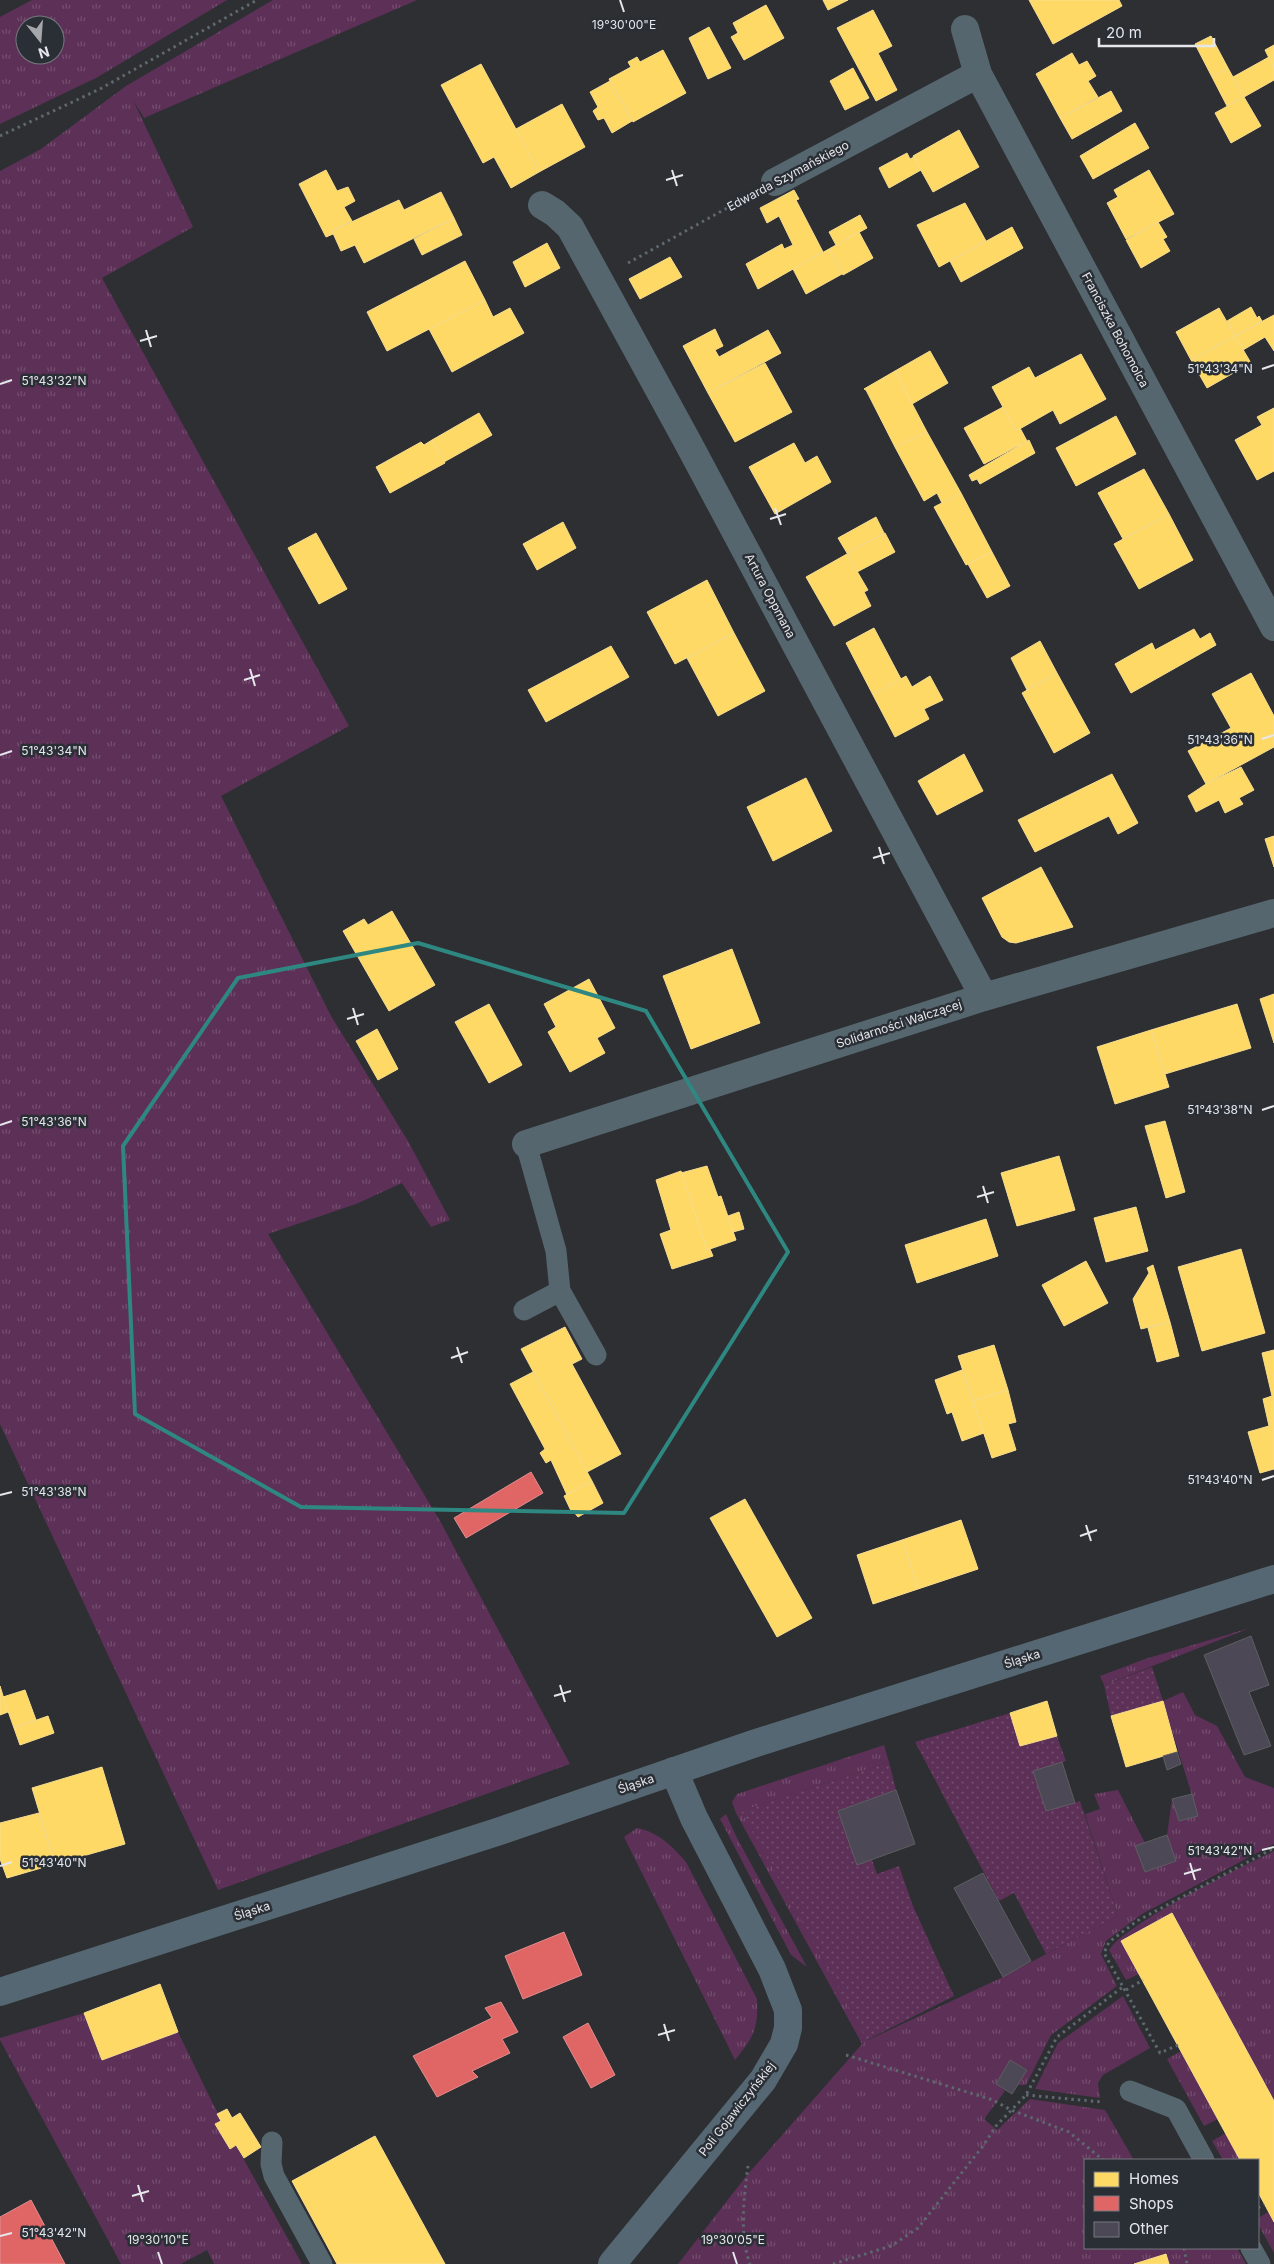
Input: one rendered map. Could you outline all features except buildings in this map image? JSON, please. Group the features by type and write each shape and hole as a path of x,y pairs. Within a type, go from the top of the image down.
{"street":[{"name":"Franciszka Bohomolca","path":"965,29 978,74 1274,627"},
{"name":"Edwarda Szymańskiego","path":"775,182 978,74"},
{"name":"Artura Oppmana","path":"542,205 555,213 570,227 984,997"},
{"name":"Solidarności Walczącej","path":"526,1144 984,997 1274,913"},
{"name":"Śląska","path":"0,1992 509,1827 674,1771 1274,1579"},
{"name":"Poli Gojawiczyńskiej","path":"612,2264 763,2080 784,2044 788,2028 788,2010 772,1969 694,1818 674,1771"}],"lane":[{"path":"526,1144 556,1251 560,1291 596,1355"},
{"path":"524,1310 560,1291"},
{"path":"1130,2091 1176,2109 1203,2159"},
{"path":"272,2142 271,2164 274,2176 322,2264"},
{"path":"1252,2249 1260,2264"}],"path":[{"path":"0,136 100,88 257,0"},
{"name":"Edwarda Szymańskiego","path":"599,279 775,182"},
{"path":"1178,2045 1160,2053 1104,1953 1109,1942 1137,1920 1274,1848"},
{"path":"833,2264 891,2246 918,2228 983,2146 996,2126 1026,2094 1057,2037 1125,1988 1143,1980"},
{"path":"846,2055 968,2091 992,2100 1011,2110 1069,2132 1102,2159"},
{"path":"1026,2094 1101,2102 1130,2091"},
{"path":"748,2166 744,2207 744,2249 750,2264"},
{"path":"1259,2207 1264,2204"},
{"path":"1184,2249 1187,2264"}],"highlighted area":[{"path":"418,943 646,1011 788,1252 624,1513 301,1507 135,1414 123,1146 238,978"}],"green space":[{"path":"32,0 227,0 96,78 0,124 0,17"},
{"path":"273,0 417,0 144,118 133,100 193,227 102,278 349,726 221,796 331,1016 408,1141 450,1220 431,1227 402,1183 356,1204 268,1234 440,1521 570,1764 218,1890 0,1424 0,171 41,149 126,86"},
{"path":"1250,1628 1104,1685 1100,1676 1145,1659"},
{"path":"1152,1667 1163,1701 1111,1716 1104,1685"},
{"path":"1183,1692 1195,1715 1217,1726 1245,1777 1274,1788 1274,1844 1142,1914 1106,1941 1101,1954 1117,1986 1051,2035 1026,2085 1017,2085 1027,2069 1010,2060 996,2084 1005,2091 984,2119 997,2130 1030,2099 1105,2110 1133,2159 1084,2159 1084,2249 1238,2249 1246,2264 678,2264 747,2175 862,2044 736,1813 732,1802 737,1794 884,1745 889,1762 742,1811 868,2040 1003,1977 1118,1916 1085,1814 1100,1809 1094,1794 1118,1790 1145,1843 1136,1846 1145,1872 1176,1861 1167,1835 1172,1799 1179,1821 1198,1815 1163,1701"},
{"path":"1010,1713 1020,1746 1057,1736 1066,1761 1033,1772 1046,1811 1080,1801 1118,1916 1046,1954 1014,1893 999,1901 915,1742"},
{"path":"889,1762 896,1790 838,1811 857,1864 872,1860 877,1874 899,1866 913,1906 954,1996 867,2040 741,1811"},
{"path":"726,1814 807,1967 791,1955 720,1819"},
{"path":"637,1828 652,1833 664,1840 686,1862 757,1999 757,2018 754,2032 747,2045 735,2060 624,1837"},
{"path":"1274,1851 1274,2101 1172,1913 1122,1941 1139,1974 1126,1980 1109,1950 1124,1935 1173,1903"},
{"path":"1123,1996 1150,2048 1103,2075 1098,2083 1100,2098 1035,2089 1058,2043"},
{"path":"84,2013 102,2060 178,2032 213,2104 302,2264 214,2264 207,2250 181,2264 121,2264 0,2040 0,2038"},
{"path":"1181,2051 1218,2119 1204,2126 1167,2059"},
{"path":"1226,2133 1239,2159 1222,2159 1212,2141"},
{"path":"1268,2212 1274,2222 1274,2253 1259,2226 1259,2217"}]}
